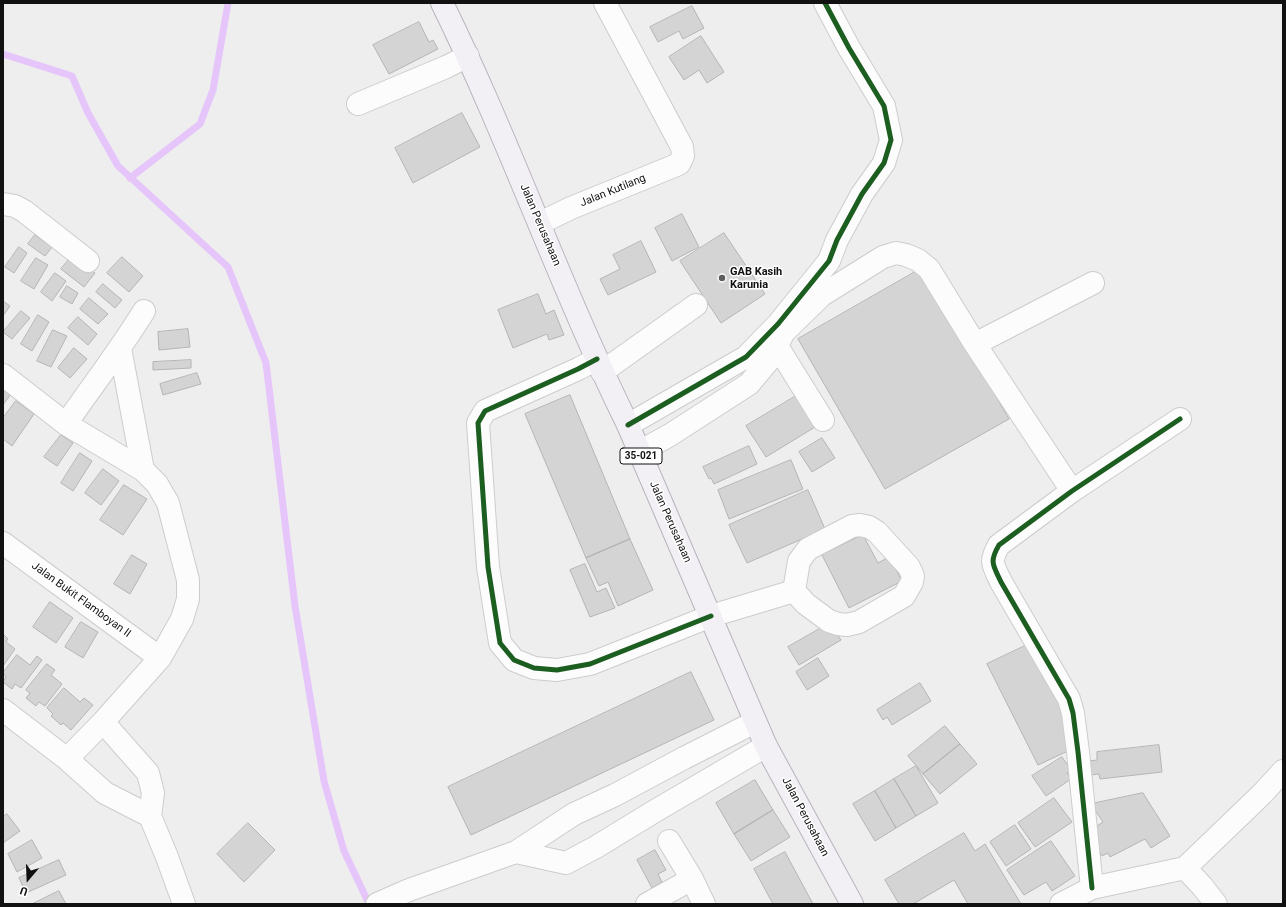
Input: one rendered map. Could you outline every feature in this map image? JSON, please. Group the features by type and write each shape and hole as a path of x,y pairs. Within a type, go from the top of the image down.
{"main road":[{"name":"Jalan Perusahaan","path":"442,3 468,56 600,366 628,425 711,616 755,722 766,746 852,904"}],"street":[{"name":"Jalan Kutilang","path":"540,223 571,208 679,164 683,156 682,147 605,3"},
{"path":"628,425 746,357 773,329 829,261 837,240 862,194 884,162 891,140 884,106 849,48 825,3"},
{"path":"358,104 446,67 468,56"},
{"path":"3,204 15,206 24,211 88,261"},
{"path":"639,452 670,435 750,384 770,360 784,332 822,295 883,257 896,253 918,260 929,269 975,344 1072,491"},
{"path":"975,344 1093,283"},
{"path":"696,305 600,366 578,369 485,410 478,423 488,567 500,643 514,660 534,668 557,670 590,664 711,616 794,591"},
{"path":"66,424 95,381 120,348 144,311"},
{"path":"777,346 823,420"},
{"path":"120,348 143,470"},
{"path":"3,375 66,424 143,470 157,484 168,502 188,580 188,599 182,619 160,658 103,722 67,759"},
{"path":"1092,888 1078,752 1073,713 1069,699 1000,582 992,564 994,553 999,545 1072,491 1180,419"},
{"path":"860,525 869,527 877,532 909,567 912,576 912,582 904,596 859,622 847,625 829,621 806,604 794,591 799,560 808,548 852,526 860,525"},
{"name":"Jalan Bukit Flamboyan II","path":"3,543 160,658"},
{"path":"3,710 67,759 105,793 150,816"},
{"path":"103,722 148,773 153,793 150,816 184,904"},
{"path":"377,904 409,890 516,852 574,814 615,795 755,722"},
{"path":"516,852 566,863 596,847 648,814 766,746"},
{"path":"1060,904 1092,888 1185,868 1262,794 1283,771"},
{"path":"658,772 674,800"},
{"path":"669,841 692,879 704,904"},
{"path":"1185,868 1216,904"},
{"path":"647,904 692,879"}],"building":[{"path":"692,6 704,28 683,39 679,31 658,42 650,27"},
{"path":"419,22 429,42 433,40 438,49 389,74 373,45"},
{"path":"701,36 724,72 707,83 699,70 684,80 669,57"},
{"path":"462,113 480,147 413,183 395,148"},
{"path":"682,214 699,247 672,261 655,228"},
{"name":"GAB Kasih Karunia","path":"724,233 765,294 721,323 680,261"},
{"path":"35,235 52,247 45,256 28,244"},
{"path":"641,241 656,272 608,295 600,279 620,269 613,255"},
{"path":"19,247 27,253 14,273 5,267"},
{"path":"72,256 95,273 84,287 61,269"},
{"path":"122,257 143,276 129,292 107,273"},
{"path":"36,258 48,265 34,289 21,281"},
{"path":"922,268 1009,419 885,489 798,339"},
{"path":"55,273 66,281 52,301 41,292"},
{"path":"103,284 122,300 115,308 96,292"},
{"path":"67,286 78,293 72,304 60,297"},
{"path":"538,294 546,314 554,310 564,335 549,340 547,334 513,348 498,310"},
{"path":"89,298 108,314 98,324 80,309"},
{"path":"3,301 10,306 3,316"},
{"path":"21,311 30,318 12,339 3,332"},
{"path":"38,315 49,322 32,351 21,344"},
{"path":"78,317 97,334 88,345 68,328"},
{"path":"188,329 190,347 159,350 158,332"},
{"path":"53,330 67,336 51,367 37,361"},
{"path":"74,348 87,359 70,378 58,368"},
{"path":"191,360 191,368 153,370 153,362"},
{"path":"197,373 201,384 163,395 160,384"},
{"path":"3,388 11,394 3,405"},
{"path":"801,393 820,424 766,457 746,426"},
{"path":"570,395 630,539 586,558 525,414"},
{"path":"16,401 34,414 12,446 3,439 3,418"},
{"path":"61,435 73,443 57,466 44,457"},
{"path":"822,438 835,458 812,472 799,452"},
{"path":"749,446 757,464 714,484 711,478 709,479 703,467"},
{"path":"80,453 92,461 73,491 61,483"},
{"path":"791,460 803,489 729,519 718,490"},
{"path":"103,469 119,481 101,505 85,493"},
{"path":"124,485 147,499 123,535 100,520"},
{"path":"808,490 825,529 747,563 729,525"},
{"path":"863,535 878,563 889,557 902,581 849,608 822,555"},
{"path":"630,539 653,590 618,606 608,582 599,586 586,558"},
{"path":"132,555 147,564 130,594 114,584"},
{"path":"585,564 597,592 606,588 615,608 590,617 570,570"},
{"path":"50,602 73,618 56,643 33,627"},
{"path":"81,622 98,632 83,658 65,647"},
{"path":"830,623 841,640 799,665 788,647"},
{"path":"3,634 8,639 6,642 15,649 3,666"},
{"path":"1027,645 1062,709 1070,750 1038,765 987,664"},
{"path":"17,655 30,665 37,656 42,660 21,688 15,684 12,689 3,682 6,677 3,673"},
{"path":"818,658 829,676 807,690 796,672"},
{"path":"47,664 55,670 51,675 62,684 45,706 39,702 36,706 26,698 30,693 26,690"},
{"path":"691,672 714,720 471,835 448,787"},
{"path":"920,683 931,701 892,725 887,717 883,720 877,710"},
{"path":"64,688 80,702 84,698 93,705 71,730 63,723 61,725 51,716 53,714 47,708"},
{"path":"945,726 960,744 923,774 908,756"},
{"path":"960,744 977,764 940,794 923,774"},
{"path":"1159,745 1162,772 1100,779 1099,774 1090,775 1089,761 1097,760 1097,752"},
{"path":"1062,757 1071,770 1067,773 1071,779 1046,796 1032,776"},
{"path":"916,766 938,803 916,816 894,779"},
{"path":"894,779 916,816 896,828 875,791"},
{"path":"755,780 773,810 734,834 716,803"},
{"path":"875,791 896,828 875,841 853,804"},
{"path":"1143,793 1170,836 1151,848 1145,839 1110,857 1108,853 1102,856 1088,832 1103,822 1091,804"},
{"path":"1054,798 1072,822 1035,847 1018,823"},
{"path":"773,810 790,837 751,861 734,834"},
{"path":"7,814 20,831 3,843 3,817"},
{"path":"248,823 275,850 244,882 217,854"},
{"path":"1015,825 1031,849 1006,866 990,842"},
{"path":"964,833 975,851 985,844 1021,904 968,904 954,880 913,904 899,904 885,880"},
{"path":"32,840 42,858 17,872 8,854"},
{"path":"1051,841 1075,876 1052,891 1046,882 1024,895 1007,870"},
{"path":"655,850 666,870 658,874 662,882 652,888 637,860"},
{"path":"785,852 813,904 773,904 754,869"},
{"path":"59,860 66,875 26,893 19,878"},
{"path":"59,891 66,904 32,904"}],"waterway":[{"path":"130,178 200,124 213,90 228,3"},
{"path":"3,54 72,76 88,113 118,166 228,267 266,363 295,606 324,781 344,851 369,904"}],"cycle path":[{"path":"628,425 746,357 778,324 829,261 837,240 862,194 884,163 891,140 884,106 849,48 825,3"},
{"path":"597,359 485,411 478,423 488,567 500,643 514,660 534,668 557,670 590,664 711,616"},
{"path":"1092,888 1078,752 1073,713 1069,699 1001,582 994,567 993,560 999,545 1072,491 1180,419"}],"place":[{"name":"GAB Kasih Karunia","path":"722,278"}]}
